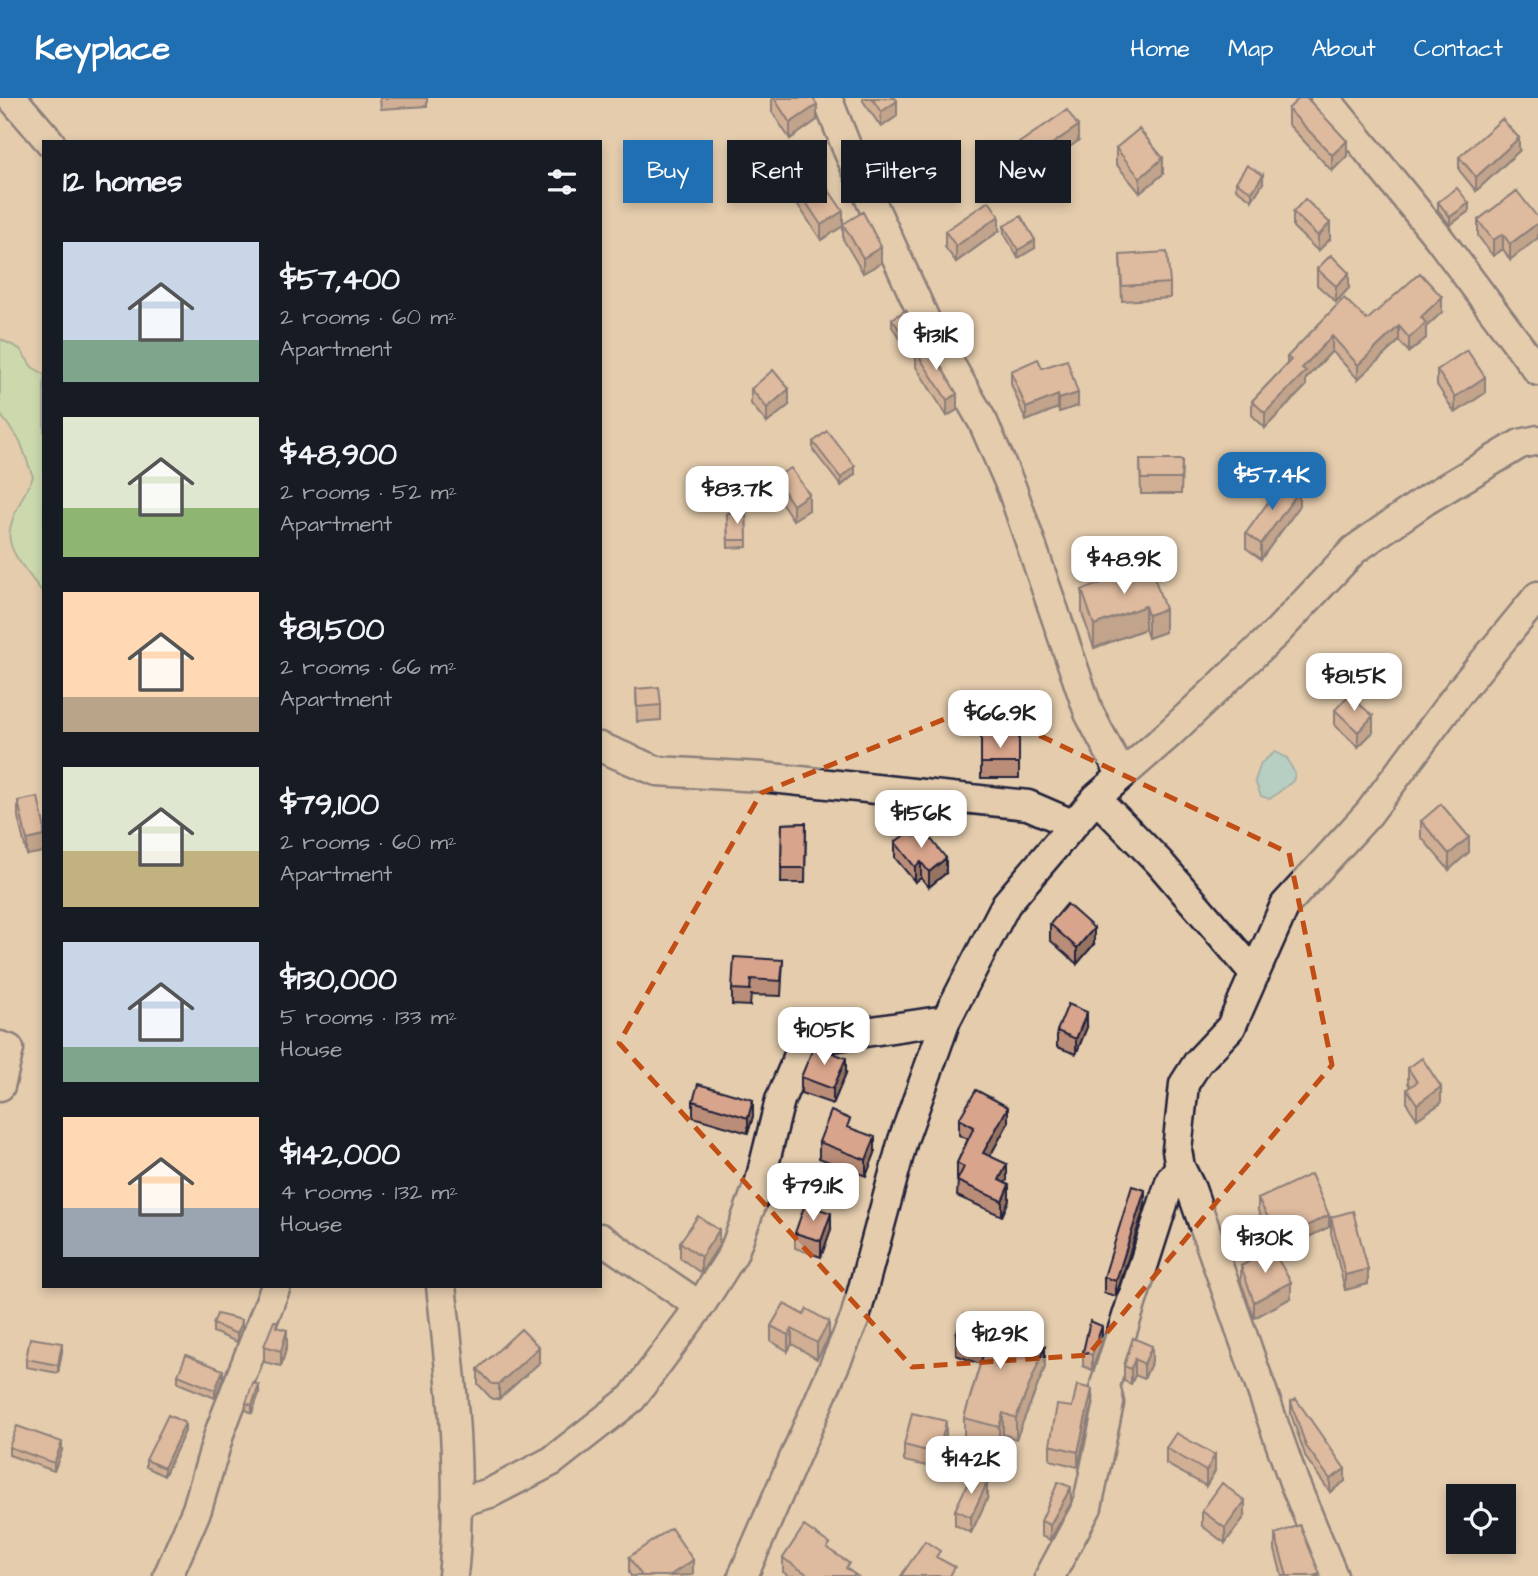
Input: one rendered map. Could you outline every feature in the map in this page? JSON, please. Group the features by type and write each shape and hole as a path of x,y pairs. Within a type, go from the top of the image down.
{"street":[{"path":"12,98 48,140"},
{"path":"827,98 849,153 929,328 983,422 1012,489 1089,713 1121,774"},
{"path":"1325,98 1438,237 1538,371"},
{"path":"743,1576 855,1318 903,1140 946,1020 1006,904 1096,798 1168,735 1277,632 1354,550 1426,500 1520,444 1538,440"},
{"path":"1333,1576 1294,1482 1191,1189 1180,1167 1177,1150 1184,1084 1198,1062 1231,1027 1285,905 1369,814 1460,691 1538,596"},
{"path":"602,748 657,771 762,777 1028,805 1072,824"},
{"path":"1096,798 1159,862 1255,974"},
{"path":"456,1503 490,1493 552,1461 632,1398 700,1306 733,1254 760,1181 779,1100 806,1041 946,1020"},
{"path":"0,1046 9,1049 0,1086"},
{"path":"1050,1576 1087,1507 1109,1402 1105,1385 1171,1179 1180,1167"},
{"path":"602,1239 700,1306"},
{"path":"168,1576 197,1509 220,1431 275,1288"},
{"path":"441,1288 455,1412 456,1503 453,1576"}],"highlighted area":[{"path":"977,706 1289,853 1332,1065 1088,1355 912,1367 619,1043 761,793"}],"green space":[{"path":"0,339 20,349 32,367 42,373 42,591 12,549 10,527 33,477 20,441 0,414"}],"water":[{"path":"1275,752 1287,758 1295,774 1293,781 1270,799 1261,796 1255,781 1261,763"}],"building":[{"path":"774,98 813,98 817,105 790,123"},
{"path":"872,98 895,98 897,101 881,112"},
{"path":"1299,98 1307,98 1347,141 1332,155 1288,109"},
{"path":"1067,110 1078,126 1058,140 1023,140"},
{"path":"1502,119 1519,138 1476,177 1459,157"},
{"path":"1139,129 1163,158 1140,178 1116,148"},
{"path":"1247,165 1263,175 1252,192 1236,182"},
{"path":"827,188 843,211 821,225 807,203 827,203"},
{"path":"1457,188 1469,203 1450,217 1438,202"},
{"path":"1517,191 1538,218 1538,223 1510,244 1503,234 1493,240 1478,220"},
{"path":"1305,199 1330,223 1318,236 1293,212"},
{"path":"986,203 990,203 999,216 956,246 945,231"},
{"path":"863,212 881,247 863,258 843,224"},
{"path":"1021,216 1035,240 1018,250 1004,226"},
{"path":"1167,252 1170,283 1122,286 1120,255"},
{"path":"1331,255 1349,273 1336,286 1317,269"},
{"path":"1420,273 1442,297 1421,317 1426,323 1409,338 1399,326 1358,365 1332,336 1302,368 1306,371 1265,413 1252,401 1291,360 1287,357 1344,298 1367,320"},
{"path":"906,310 921,339 911,346 892,319"},
{"path":"928,344 957,394 947,400 916,352"},
{"path":"1467,350 1485,377 1455,397 1437,370"},
{"path":"1038,359 1042,368 1067,360 1078,393 1059,399 1058,395 1026,408 1011,371"},
{"path":"773,370 789,389 767,408 751,389"},
{"path":"827,431 855,466 841,478 813,442"},
{"path":"1140,460 1182,460 1181,479 1141,479"},
{"path":"791,468 809,494 793,505 775,477"},
{"path":"1284,480 1299,491 1261,544 1246,533"},
{"path":"727,513 746,513 747,540 728,540"},
{"path":"1150,565 1165,609 1148,615 1145,606 1094,625 1082,590"},
{"path":"659,687 661,705 637,707 636,689"},
{"path":"1349,695 1373,716 1358,732 1335,710"},
{"path":"981,736 1019,736 1019,763 981,763"},
{"path":"38,797 42,836 27,840 18,801"},
{"path":"1441,804 1469,837 1449,854 1421,821"},
{"path":"806,823 805,868 781,868 782,824"},
{"path":"923,829 946,858 929,872 921,862 915,867 895,842 910,831 914,836"},
{"path":"1067,904 1094,928 1077,948 1050,924"},
{"path":"734,957 783,960 781,981 751,979 750,990 732,989"},
{"path":"1068,1004 1087,1012 1076,1039 1057,1031"},
{"path":"814,1046 846,1058 833,1089 801,1077"},
{"path":"1422,1058 1441,1087 1417,1104 1407,1089 1417,1082 1408,1068"},
{"path":"698,1084 753,1100 748,1118 693,1101"},
{"path":"976,1090 1008,1107 983,1153 1007,1164 999,1180 1009,1185 1002,1201 957,1181 964,1167 957,1163 974,1127 959,1119"},
{"path":"831,1111 850,1119 847,1127 875,1137 866,1160 819,1142"},
{"path":"1311,1174 1329,1215 1280,1239 1258,1199"},
{"path":"1132,1186 1145,1190 1116,1281 1104,1277"},
{"path":"805,1204 831,1213 821,1241 795,1233"},
{"path":"1353,1211 1368,1269 1345,1275 1331,1217"},
{"path":"698,1216 719,1230 701,1257 680,1242"},
{"path":"1272,1249 1291,1282 1254,1302 1241,1266"},
{"path":"784,1304 804,1315 807,1309 829,1322 817,1343 792,1329 788,1335 771,1326"},
{"path":"217,1314 242,1320 237,1334 213,1324"},
{"path":"964,1314 1045,1346 1016,1418 1003,1413 999,1427 964,1418 986,1345 956,1334"},
{"path":"274,1321 277,1321 276,1327 287,1330 281,1351 264,1346"},
{"path":"1090,1321 1102,1326 1092,1355 1083,1352"},
{"path":"521,1329 539,1347 499,1384 492,1384 478,1369"},
{"path":"30,1338 62,1343 58,1365 26,1359"},
{"path":"1133,1338 1152,1346 1144,1364 1135,1359 1131,1369 1124,1366"},
{"path":"186,1355 223,1370 215,1390 178,1375"},
{"path":"253,1383 259,1385 252,1405 246,1403"},
{"path":"1077,1385 1092,1389 1078,1452 1050,1445 1057,1405 1072,1407"},
{"path":"1296,1399 1345,1469 1330,1479 1306,1446 1291,1402"},
{"path":"912,1413 946,1421 940,1447 933,1445 931,1452 904,1445"},
{"path":"168,1415 185,1423 164,1468 146,1460"},
{"path":"17,1426 62,1442 54,1463 9,1447"},
{"path":"1176,1433 1215,1455 1206,1471 1166,1448"},
{"path":"971,1476 987,1483 971,1517 955,1510"},
{"path":"1058,1482 1071,1487 1050,1525 1041,1521"},
{"path":"1222,1483 1245,1501 1225,1528 1202,1511"},
{"path":"1300,1525 1320,1574 1287,1576 1275,1534"},
{"path":"804,1526 830,1544 827,1548 849,1563 846,1568 857,1576 810,1576 783,1558"},
{"path":"671,1528 693,1560 669,1576 642,1576 629,1557"},
{"path":"925,1541 940,1551 936,1557 955,1567 950,1576 901,1576"}]}
